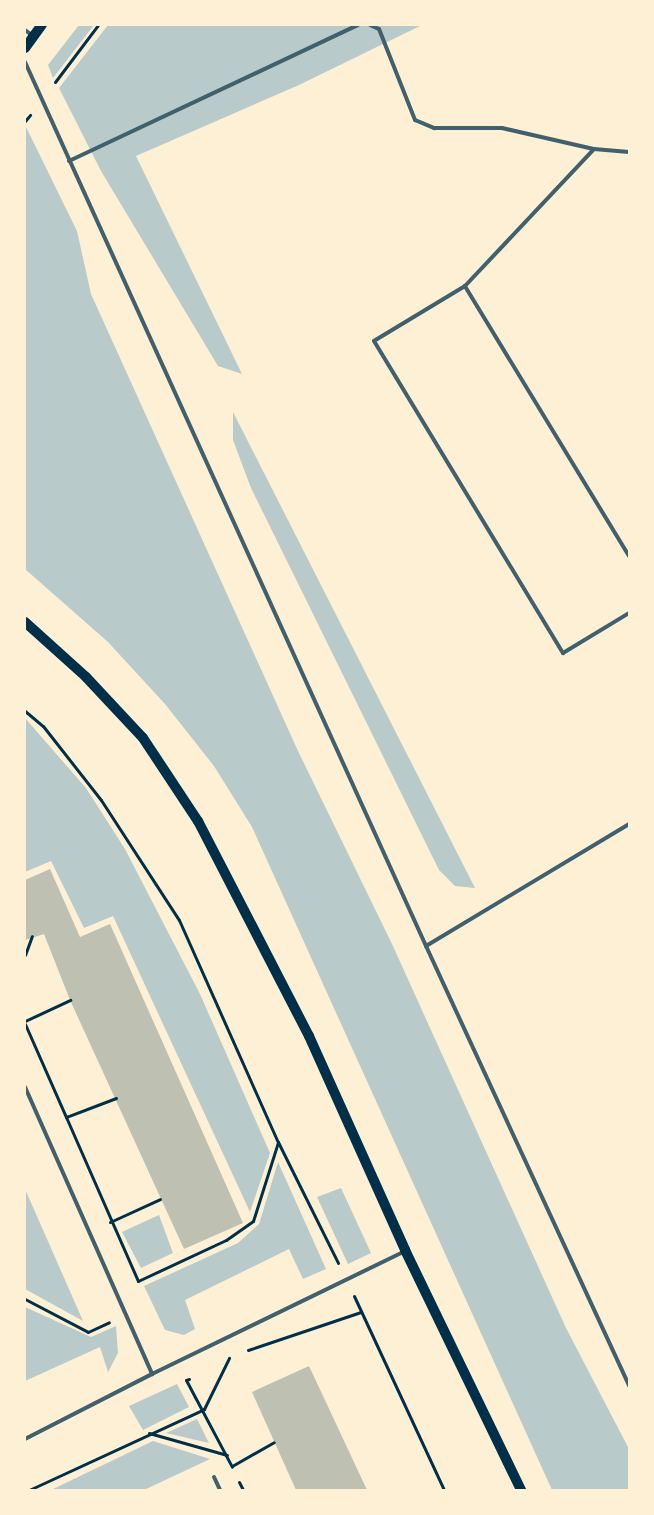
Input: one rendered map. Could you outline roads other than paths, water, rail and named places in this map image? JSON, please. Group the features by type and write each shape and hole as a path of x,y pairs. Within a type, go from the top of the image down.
{"main road":[{"path":"25,48 29,33 42,25"},
{"path":"25,622 86,677 143,738 198,821 309,1036 405,1250 521,1490"}],"lane":[{"path":"69,161 358,25"},
{"path":"370,25 379,29 415,120 434,128 502,128 594,149 629,152"},
{"path":"25,62 426,946 629,1384"},
{"path":"594,149 465,286 374,341 563,654 629,613"},
{"path":"465,286 629,556"},
{"path":"426,946 629,824"},
{"path":"25,1087 152,1374"},
{"path":"25,1439 152,1374 405,1250"},
{"path":"214,1477 220,1490"}]}
